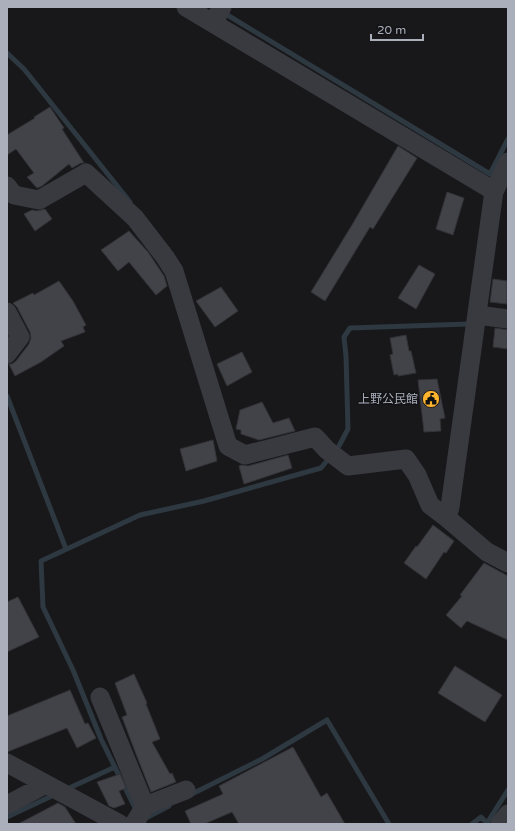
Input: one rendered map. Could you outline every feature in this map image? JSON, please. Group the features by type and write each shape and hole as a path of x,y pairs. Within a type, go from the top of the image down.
{"street":[{"path":"186,7 218,15 490,190"},
{"path":"448,512 477,315 490,190 508,162"},
{"path":"7,186 14,194 39,200 86,173 136,218 174,271 228,446 245,455 315,437 332,454 348,466 406,459 417,475 430,505 448,512 487,552 508,563"},
{"path":"7,312 20,337 7,354"},
{"path":"477,315 508,320"},
{"path":"100,697 136,816"},
{"path":"7,762 46,784 136,816 186,790"},
{"path":"7,805 46,784"},
{"path":"500,824 508,814"}],"building":[{"path":"50,107 84,163 72,168 69,164 42,186 37,188 27,177 34,173 16,149 7,155 7,135"},
{"path":"398,146 417,158 373,229 370,227 325,301 311,292"},
{"path":"447,192 464,198 453,235 436,229"},
{"path":"45,209 52,219 35,231 24,214 32,210 37,211"},
{"path":"129,231 148,252 164,276 167,286 156,295 129,262 118,271 101,250"},
{"path":"419,265 435,274 416,309 398,298"},
{"path":"493,279 507,281 507,304 490,302"},
{"path":"59,281 73,301 86,325 83,327 85,332 61,341 64,346 41,362 15,376 9,364 16,361 29,344 31,338 30,332 17,307 13,303 33,293 34,295"},
{"path":"221,287 238,311 215,327 196,301"},
{"path":"495,328 508,330 508,349 493,347"},
{"path":"406,335 416,373 398,376 398,374 394,375 390,355 393,354 390,338"},
{"path":"242,352 252,372 227,386 217,364"},
{"name":"上野公民館","path":"437,379 445,418 440,419 441,431 424,432 418,380"},
{"path":"262,402 273,423 289,418 295,431 259,440 241,434 241,430 236,429 240,410"},
{"path":"213,440 217,461 186,471 180,449"},
{"path":"288,455 292,468 244,484 239,466 248,466"},
{"path":"433,525 454,541 446,553 444,552 426,579 404,563"},
{"path":"484,563 508,576 508,640 467,621 461,628 446,615 462,596 460,595"},
{"path":"18,597 39,637 7,652 7,602"},
{"path":"455,666 502,695 485,722 438,693"},
{"path":"134,674 147,703 146,704 160,739 152,742 170,774 172,773 176,782 151,792 122,717 127,715 115,683"},
{"path":"70,690 85,724 88,723 96,738 77,748 67,728 7,752 7,716"},
{"path":"293,747 321,797 327,793 345,824 239,824 232,812 204,824 191,824 185,811 223,794 219,786"},
{"path":"120,774 126,788 119,791 125,804 114,808 109,806 97,782"},
{"path":"58,803 65,807 76,824 18,824"}],"waterway":[{"path":"224,13 490,174 508,139"},
{"path":"7,53 24,69 130,202"},
{"path":"335,451 348,429 344,337 350,328 468,324"},
{"path":"7,396 66,549"},
{"path":"136,810 101,739 73,670 43,607 41,561 140,515 204,501 321,468 330,457"},
{"path":"190,795 262,759 327,720 389,824"},
{"path":"67,789 115,767"},
{"path":"487,823 508,790"},
{"path":"7,817 56,794"},
{"path":"146,818 169,806"},
{"path":"472,824 481,817 488,824"}],"place":[{"name":"上野公民館","path":"431,399"}]}
